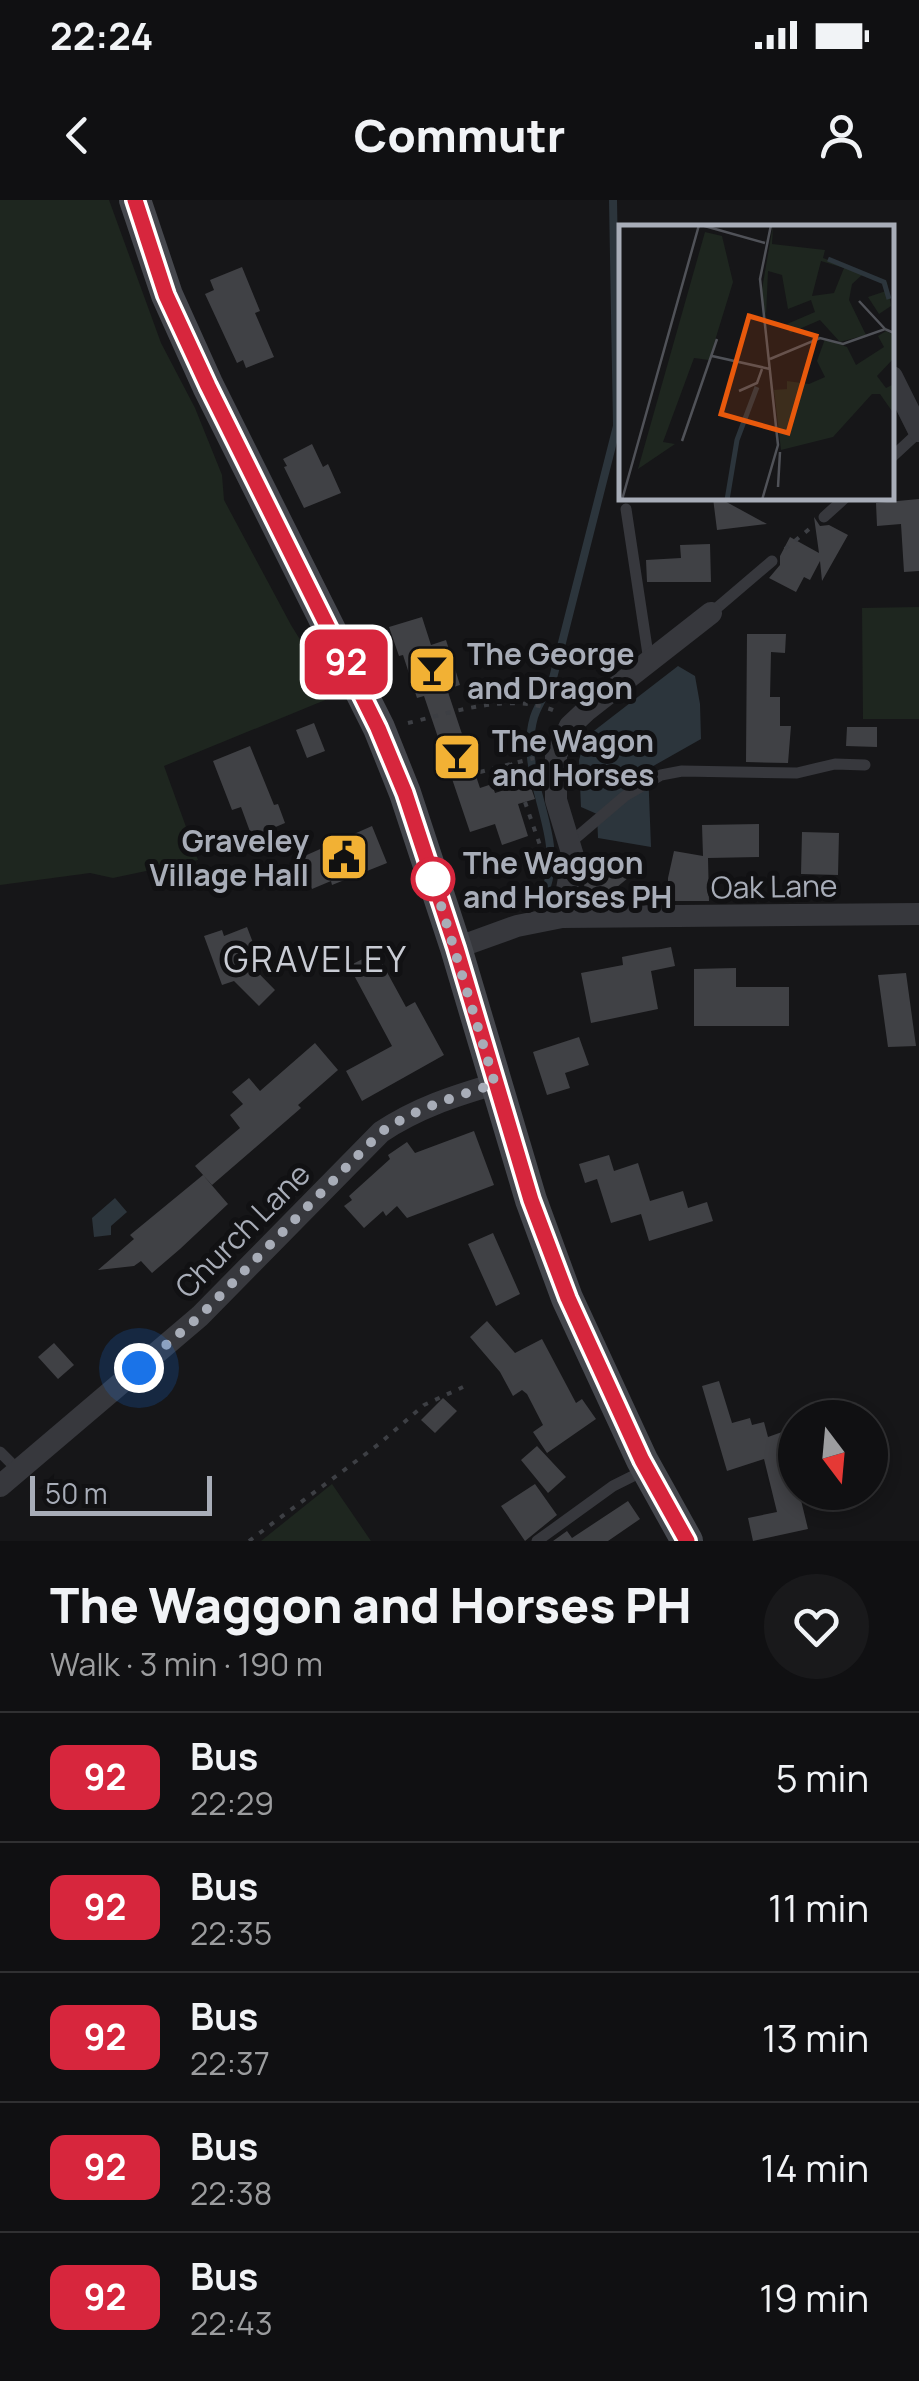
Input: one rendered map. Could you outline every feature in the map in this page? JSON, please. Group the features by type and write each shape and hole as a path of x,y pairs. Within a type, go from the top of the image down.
{"main road":[{"path":"135,200 166,295 378,728 405,793 531,1200 568,1298 647,1469 686,1541"}],"street":[{"path":"894,380 919,432"},
{"path":"562,917 573,856 556,800 558,746 570,726 712,613"},
{"name":"Oak Lane","path":"456,948 531,922 562,917 919,914"},
{"name":"Church Lane","path":"9,1478 200,1316 381,1132 438,1101 495,1084"}],"lane":[{"path":"894,454 919,432"},
{"path":"824,517 844,500"},
{"path":"626,509 649,661"},
{"path":"712,613 772,560"},
{"path":"570,842 625,796 661,775 797,773 834,764 865,765"},
{"path":"0,1452 9,1478"},
{"path":"536,1541 613,1486 647,1469"}],"path":[{"path":"772,560 824,517"},
{"path":"378,728 493,705 532,703 554,710"},
{"path":"480,772 526,760"},
{"path":"510,764 518,785"},
{"path":"525,802 542,851 538,853"},
{"path":"248,1541 379,1444 424,1405 463,1387"}],"shaded area":[{"path":"0,200 109,200 161,343 195,408 222,475 224,500 291,625 335,696 164,766 198,860 113,878 90,873 0,885"},
{"path":"919,607 919,719 863,719 862,608"},
{"path":"678,666 695,676 701,739 648,769 651,847 598,838 597,814 581,807 579,760 586,737"},
{"path":"115,1198 127,1212 111,1226 111,1235 94,1237 92,1218"},
{"path":"332,1484 371,1541 261,1541"}],"building":[{"path":"242,267 260,311 255,313 274,357 246,368 243,360 237,363 205,294 214,290 210,280"},
{"path":"312,444 323,467 328,464 341,493 304,508 283,459"},
{"path":"919,499 919,571 904,572 901,524 877,526 876,503"},
{"path":"713,500 723,500 767,524 717,530"},
{"path":"814,517 820,526 829,525 848,535 822,581 820,561 810,580 804,577 796,592 769,578 780,565 780,556 790,537 819,553"},
{"path":"710,544 711,582 647,582 646,560 681,558 680,545"},
{"path":"422,617 431,645 446,640 460,685 447,689 480,788 492,784 495,793 529,782 535,799 518,804 528,836 502,845 495,824 470,832 424,696 417,698 389,627"},
{"path":"747,634 786,634 785,653 771,652 770,697 780,697 780,726 791,726 788,763 746,762"},
{"path":"314,723 325,751 307,758 296,730"},
{"path":"847,727 877,727 877,747 846,746"},
{"path":"250,746 285,823 252,837 241,807 232,810 213,761"},
{"path":"759,824 759,857 708,858 709,901 668,901 674,851 703,856 702,825"},
{"name":"Graveley Village Hall","path":"372,826 387,863 312,889 300,858"},
{"path":"802,832 839,833 838,875 801,874"},
{"path":"615,859 616,870 628,878 617,887 618,902 585,902 587,860"},
{"path":"247,927 255,948 239,953 275,990 259,1006 234,981 222,985 204,936 222,930 224,936"},
{"path":"671,947 675,966 651,971 658,1009 591,1023 581,973 623,965 622,957"},
{"path":"376,952 406,1007 415,1002 444,1055 362,1101 346,1071 392,1046 349,966"},
{"path":"736,968 736,987 789,987 789,1026 694,1026 694,969"},
{"path":"906,973 916,1046 888,1047 878,975"},
{"path":"579,1037 589,1065 565,1073 570,1088 547,1095 533,1052"},
{"path":"315,1043 338,1070 298,1105 301,1108 212,1185 195,1166 240,1128 230,1115 243,1104 232,1092 249,1078 260,1091"},
{"path":"474,1131 494,1185 407,1218 397,1206 386,1216 383,1211 364,1228 344,1206 352,1200 349,1196 390,1159 388,1155 407,1142 415,1153"},
{"path":"609,1155 614,1171 638,1163 650,1201 683,1191 688,1208 707,1202 713,1221 649,1241 641,1214 611,1223 597,1179 585,1183 579,1164"},
{"path":"203,1175 228,1204 180,1249 152,1273 141,1261 134,1266 98,1270 134,1239 130,1235"},
{"path":"493,1233 520,1294 496,1306 468,1244"},
{"path":"487,1321 515,1353 542,1339 576,1403 582,1399 596,1419 547,1453 533,1432 543,1425 527,1394 522,1390 513,1396 500,1372 470,1337"},
{"path":"54,1343 74,1365 58,1379 38,1357"},
{"path":"719,1381 732,1423 750,1418 752,1425 764,1422 768,1437 778,1433 778,1510 803,1510 808,1529 753,1541 748,1518 777,1512 764,1459 727,1471 702,1386"},
{"path":"443,1398 457,1411 435,1433 421,1420"},
{"path":"537,1446 566,1477 548,1493 521,1460"},
{"path":"535,1484 557,1515 525,1541 501,1506"},
{"path":"628,1501 640,1519 608,1541 553,1541 567,1531 572,1538"}],"waterway":[{"path":"547,886 550,844 530,739 536,713 552,682 617,426 613,200"}],"bus line":[{"name":"92","path":"135,200 166,295 378,728 405,793 531,1200 568,1298 611,1394 687,1541"}],"place":[{"name":"The George and Dragon","path":"432,670"},
{"name":"The Wagon and Horses","path":"457,757"},
{"name":"Graveley Village Hall","path":"344,857"},
{"name":"The Waggon and Horses PH","path":"433,879"}],"district":[{"name":"GRAVELEY","path":"316,959"}],"route":[{"path":"139,1368 200,1316 381,1132 438,1101 495,1084 433,879"}]}
